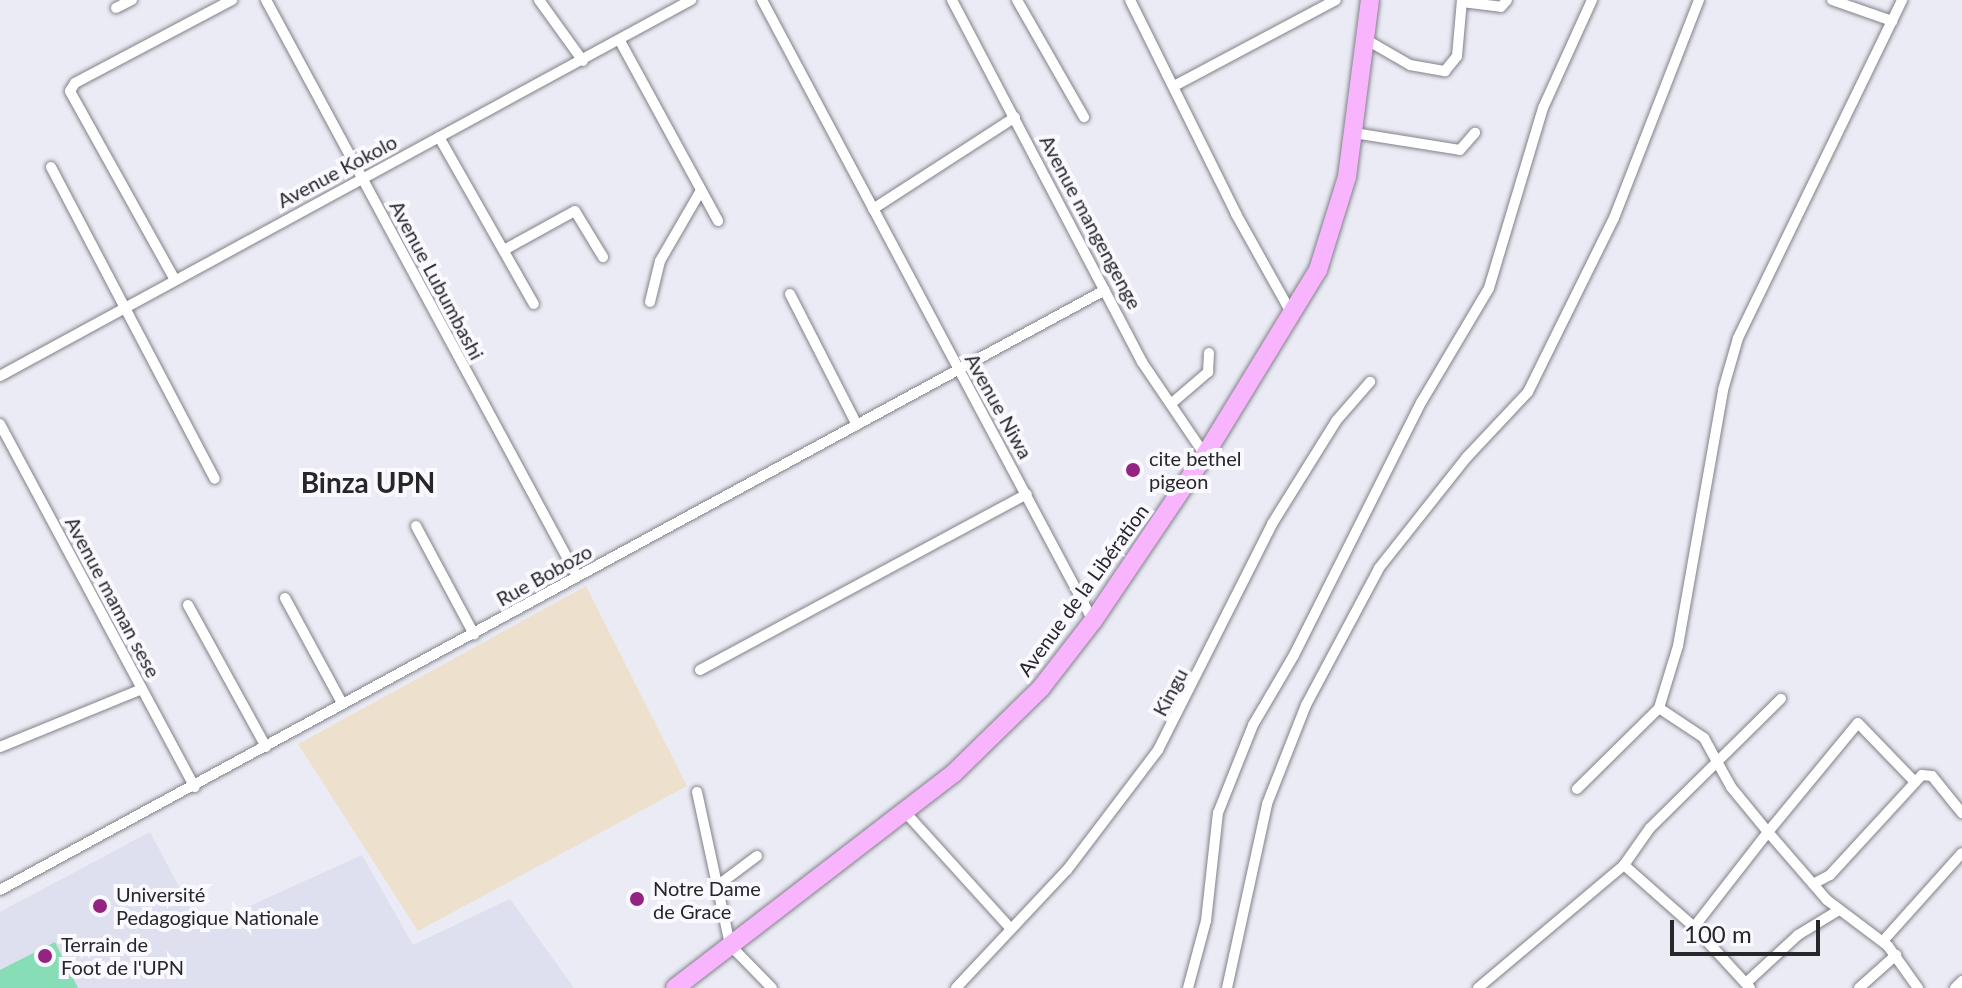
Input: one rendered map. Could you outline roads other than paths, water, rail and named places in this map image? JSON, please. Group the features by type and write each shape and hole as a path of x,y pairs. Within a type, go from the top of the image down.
{"highway":[{"name":"Avenue de la Libération","path":"675,988 906,813 1000,732 1093,621 1205,455 1293,315 1330,238 1354,133 1370,0"}],"street":[{"path":"116,8 132,0"},
{"path":"175,280 70,91 75,83 232,0"},
{"name":"Avenue Lubumbashi","path":"266,0 577,576"},
{"path":"539,0 583,61"},
{"name":"Avenue Kokolo","path":"0,376 691,0"},
{"name":"Avenue Niwa","path":"762,0 1093,621"},
{"name":"Avenue mangengenge","path":"952,0 1142,362 1205,455"},
{"path":"1017,0 1084,117"},
{"path":"1130,0 1176,85 1236,214 1293,315"},
{"path":"1311,0 1316,11"},
{"path":"1176,85 1336,0"},
{"path":"1365,39 1410,65 1445,71 1457,56 1462,1 1501,7 1507,0"},
{"path":"1188,988 1206,921 1218,813 1253,725 1294,655 1422,401 1489,288 1543,108 1592,0"},
{"path":"1227,988 1267,804 1306,705 1379,568 1467,457 1528,392 1614,218 1699,0"},
{"path":"1832,0 1892,21"},
{"path":"1577,789 1659,708 1678,646 1723,390 1738,338 1902,0"},
{"path":"620,41 718,221"},
{"path":"873,209 1015,117"},
{"path":"1354,133 1460,150 1475,133"},
{"path":"439,137 534,304"},
{"path":"51,167 215,479"},
{"path":"650,302 660,261 700,192"},
{"path":"504,250 575,211 603,257"},
{"name":"Rue Bobozo","path":"0,890 195,787 342,703 1105,290"},
{"path":"790,294 857,425"},
{"path":"1172,403 1208,372 1209,353"},
{"name":"Kingu","path":"956,988 1067,870 1158,750 1272,524 1336,421 1370,382"},
{"name":"Avenue maman sese","path":"0,424 195,787"},
{"path":"700,670 1027,494"},
{"path":"416,526 474,634"},
{"path":"285,598 342,703"},
{"path":"188,605 266,747"},
{"path":"0,747 142,689"},
{"path":"1478,988 1624,865 1650,828 1781,699"},
{"path":"1659,708 1693,727 1715,753 1716,762 1768,832 1839,910 1883,941 1918,988"},
{"path":"1694,927 1858,723 1915,782"},
{"path":"1813,884 1830,875 1915,782 1930,774 1962,813"},
{"path":"697,792 730,945 772,988"},
{"path":"906,813 1011,929"},
{"path":"1883,941 1962,853"},
{"path":"717,886 757,856"},
{"path":"1624,865 1694,927 1748,986 1798,935 1839,910"},
{"path":"1859,988 1896,955"},
{"path":"1955,988 1962,981"}],"place":[{"name":"cite bethel pigeon","path":"1133,470"},
{"name":"Notre Dame de Grace","path":"637,899"},
{"name":"Université Pedagogique Nationale","path":"100,906"},
{"name":"Terrain de Foot de l'UPN","path":"45,956"}],"district":[{"name":"Binza UPN","path":"368,482"}]}
